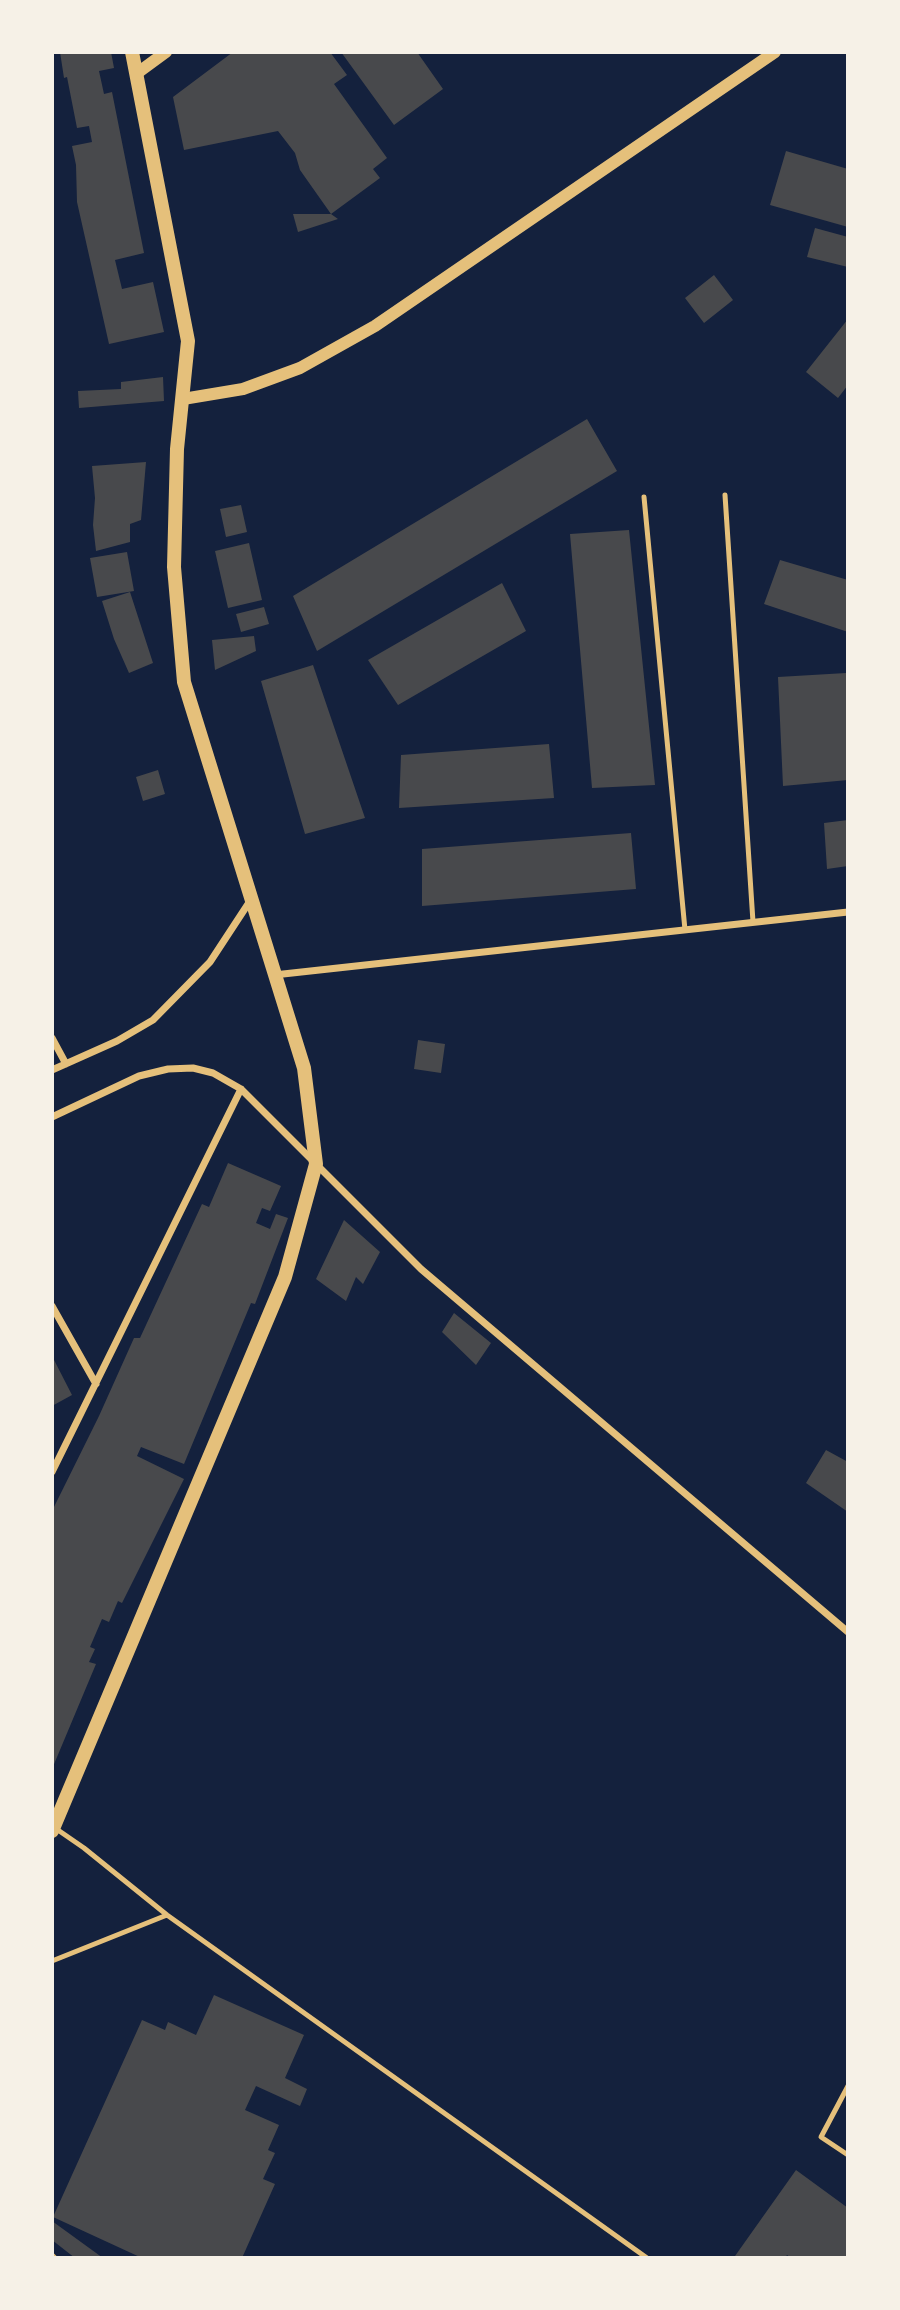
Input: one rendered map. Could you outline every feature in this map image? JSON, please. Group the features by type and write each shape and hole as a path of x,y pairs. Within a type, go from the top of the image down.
{"main road":[{"path":"53,1829 285,1277 316,1164 304,1068 184,682 174,567 177,449 188,341 132,52"}],"street":[{"path":"136,74 166,52"},
{"path":"183,399 243,389 300,368 374,326 775,52"},
{"path":"52,1070 117,1041 153,1020 210,962 251,900"},
{"path":"274,975 848,912"},
{"path":"52,1038 66,1064"},
{"path":"52,1117 139,1076 168,1069 193,1068 213,1073 241,1089 421,1269 848,1632"},
{"path":"52,1472 241,1089"},
{"path":"52,1306 96,1384"}],"lane":[{"path":"725,495 753,922"},
{"path":"644,497 685,930"},
{"path":"53,1829 84,1847 167,1915 647,2258"},
{"path":"52,1961 167,1915"},
{"path":"848,2086 821,2137 848,2155"}],"building":[{"path":"60,52 111,52 114,68 99,71 104,94 112,92 144,253 115,260 122,289 153,282 164,332 109,344 77,202 76,165 72,146 92,142 89,126 77,128"},
{"path":"233,52 330,52 347,75 334,84 387,158 373,169 380,178 331,214 300,170 295,153 278,131 184,150 173,97"},
{"path":"341,52 417,52 443,89 394,125"},
{"path":"786,151 848,169 848,227 770,205"},
{"path":"293,214 331,214 338,219 298,232"},
{"path":"815,228 848,237 848,267 807,257"},
{"path":"714,275 733,300 704,323 685,298"},
{"path":"848,319 848,385 838,398 806,372"},
{"path":"163,377 164,401 79,408 78,391 121,389 121,382"},
{"path":"587,419 617,471 317,651 293,596"},
{"path":"146,462 141,520 130,524 130,542 96,551 92,466"},
{"path":"241,505 247,532 226,537 220,509"},
{"path":"629,530 655,785 592,788 570,534"},
{"path":"249,543 262,600 228,608 215,551"},
{"path":"127,552 134,591 97,597 90,558"},
{"path":"780,560 848,580 848,632 764,604"},
{"path":"502,583 526,631 398,705 368,660"},
{"path":"130,592 153,663 129,673 114,639 102,601"},
{"path":"264,607 269,624 241,632 236,614"},
{"path":"254,636 256,651 215,670 212,640"},
{"path":"313,665 365,818 305,834 261,681"},
{"path":"846,673 848,780 783,786 778,677"},
{"path":"549,744 554,798 399,808 401,755"},
{"path":"158,770 165,794 143,801 136,777"},
{"path":"848,820 848,866 827,869 824,823"},
{"path":"631,833 636,889 422,906 422,849"},
{"path":"418,1040 445,1044 441,1073 414,1069"},
{"path":"228,1163 281,1186 270,1211 262,1208 256,1223 270,1229 276,1214 288,1218 255,1304 251,1303 184,1464 141,1447 137,1456 184,1479 122,1603 118,1601 109,1622 102,1619 90,1647 95,1649 89,1662 96,1664 52,1769 52,1511 134,1338 140,1338 202,1204 209,1207"},
{"path":"344,1220 380,1252 363,1284 356,1277 346,1301 316,1279"},
{"path":"454,1313 491,1343 476,1365 442,1332"},
{"path":"52,1356 72,1395 52,1406"},
{"path":"826,1450 848,1462 848,1512 806,1483"},
{"path":"214,1995 304,2035 285,2078 307,2089 300,2106 256,2086 245,2110 279,2125 268,2150 275,2153 263,2179 275,2184 242,2258 142,2258 53,2217 142,2020 165,2030 168,2022 196,2035"},
{"path":"796,2170 848,2208 848,2258 791,2258 787,2255 785,2258 737,2258 735,2256"},
{"path":"52,2221 103,2258 75,2258 52,2240"}]}
